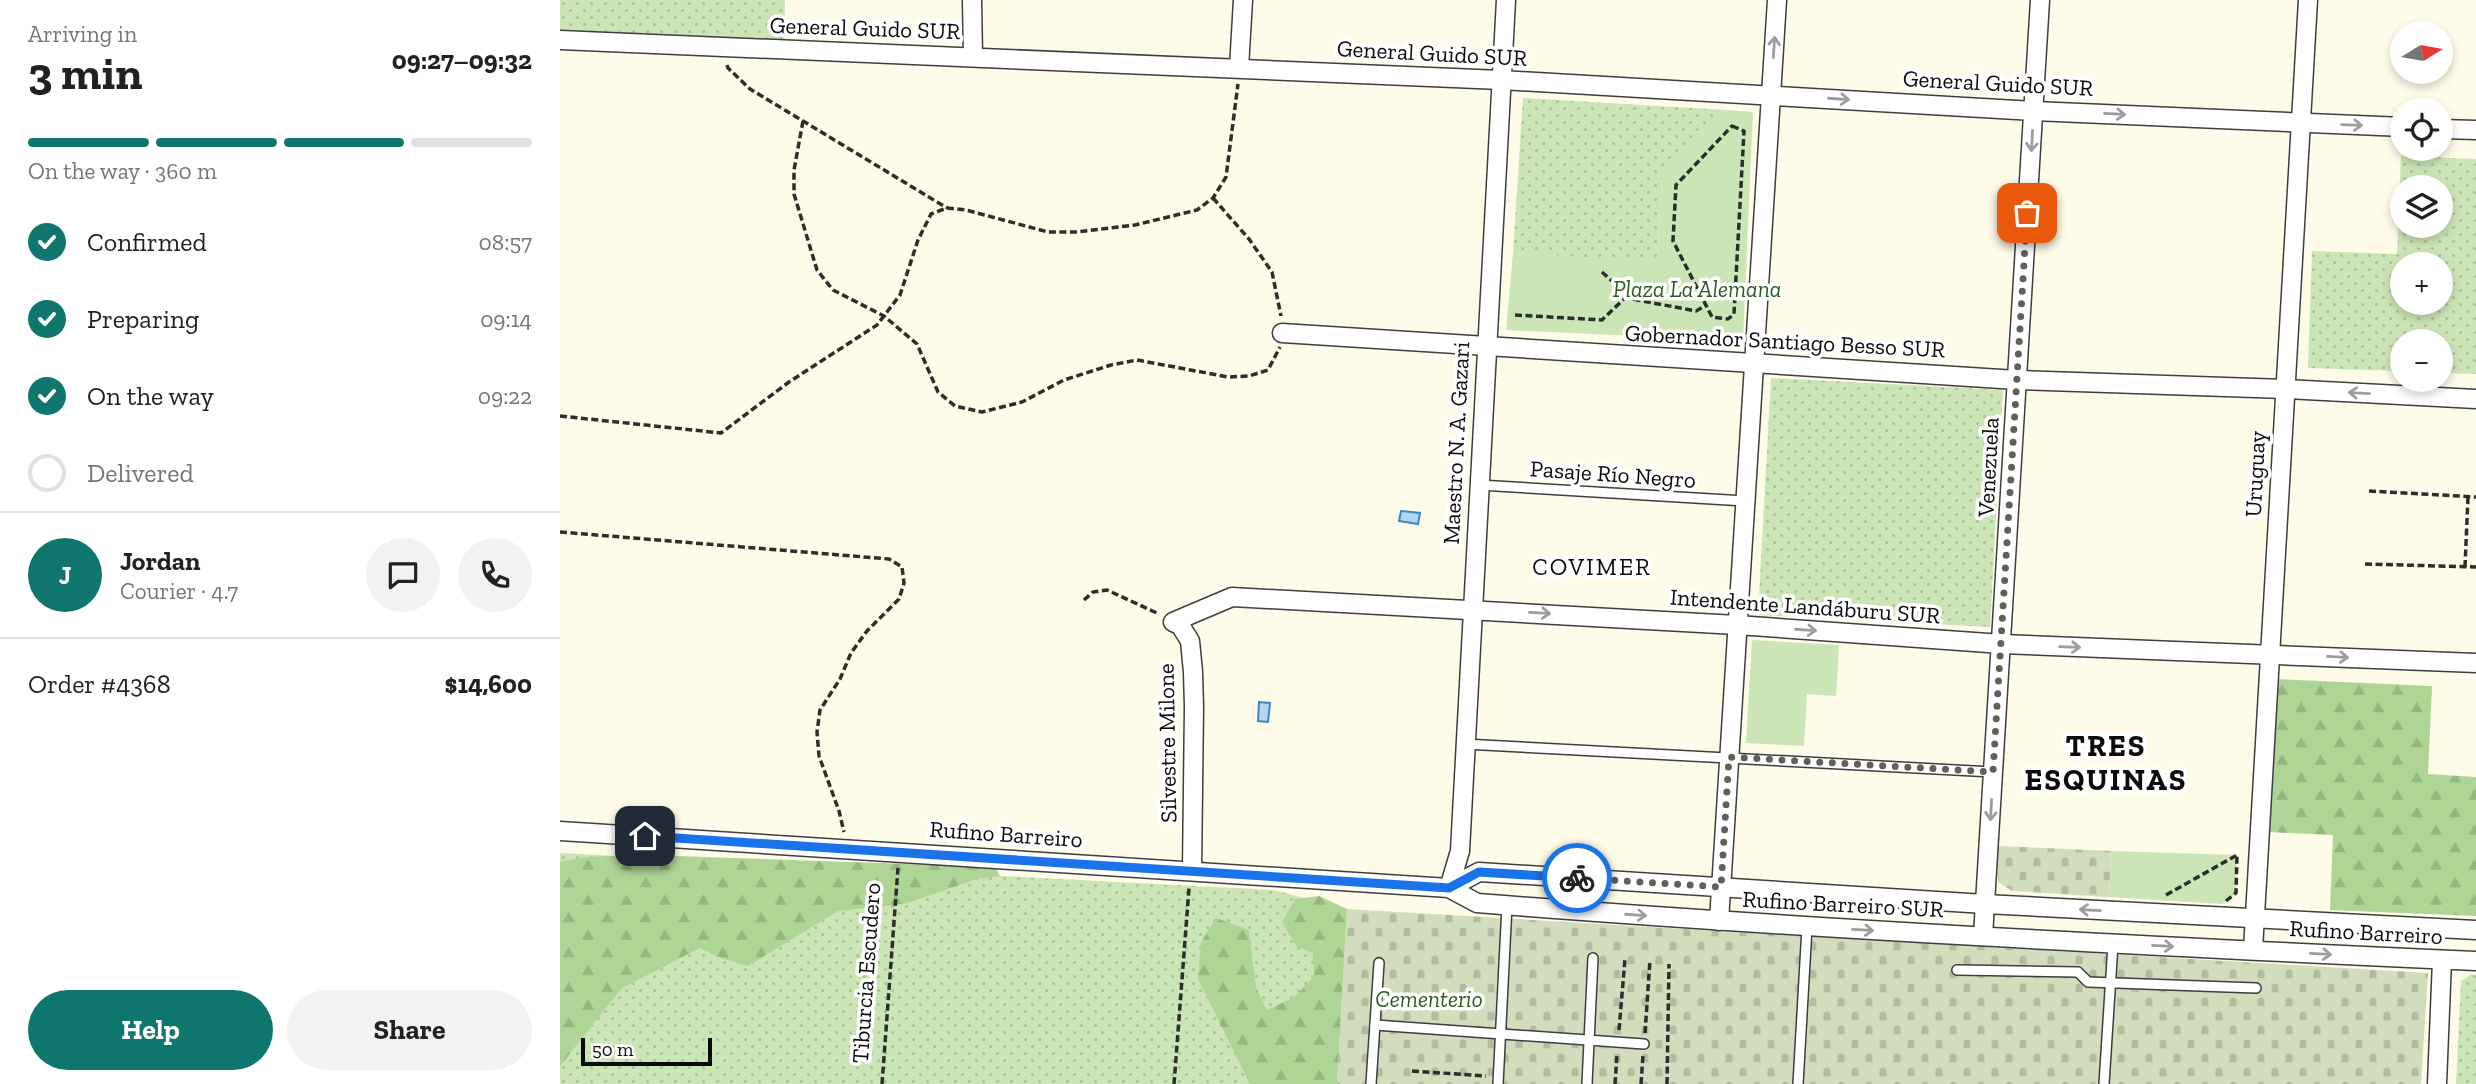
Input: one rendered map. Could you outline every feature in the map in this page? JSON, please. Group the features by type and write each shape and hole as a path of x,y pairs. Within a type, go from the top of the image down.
{"street":[{"path":"972,0 973,57"},
{"path":"1239,68 1243,0"},
{"name":"Maestro N. A. Gazari","path":"1449,888 1460,850 1506,0"},
{"path":"1719,921 1777,0"},
{"name":"Venezuela","path":"1983,936 2040,0"},
{"name":"Uruguay","path":"2253,950 2308,0"},
{"name":"General Guido SUR","path":"560,40 1501,80 2034,111 2390,126"},
{"path":"2453,129 2476,130"},
{"name":"Gobernador Santiago Besso SUR","path":"1282,333 2017,380 2476,399"},
{"name":"Intendente Landáburu SUR","path":"1173,622 1232,597 1737,625 2002,644 2476,663"},
{"name":"Silvestre Milone","path":"1173,622 1180,625 1190,641 1193,672 1190,878"},
{"name":"Rufino Barreiro","path":"560,831 843,849 1190,878 1449,888"},
{"name":"Rufino Barreiro SUR","path":"1449,888 1479,872 2256,918"},
{"name":"Rufino Barreiro SUR","path":"1449,888 1477,903 1807,927 2253,950"},
{"name":"Rufino Barreiro","path":"2256,918 2476,930"},
{"name":"Rufino Barreiro","path":"2253,950 2476,961"},
{"path":"2437,1084 2442,960"}],"lane":[{"name":"Pasaje Río Negro","path":"1479,485 1745,501"},
{"path":"1464,744 1993,772"},
{"path":"1498,1081 1507,905"},
{"path":"1798,1084 1807,927"},
{"path":"2104,1084 2113,944"},
{"path":"1587,1084 1593,958"},
{"path":"1371,1084 1379,963"},
{"path":"1957,971 2078,972 2088,982 2256,988"},
{"path":"1375,1025 1644,1044"}],"path":[{"path":"722,46 728,68 750,89 947,208 966,210 1048,232 1077,232 1135,225 1197,210 1213,198 1226,177 1239,68"},
{"path":"803,121 794,170 794,194 817,270 833,290 884,316 917,344 938,392 955,406 982,412 1022,402 1064,380 1137,360 1228,377 1249,376 1268,370 1282,344 1281,311 1272,272 1249,239 1213,198"},
{"path":"1732,126 1744,131 1734,314 1728,319 1712,317 1706,306 1672,241 1676,185 1732,126"},
{"path":"560,416 721,432 789,382 877,325 900,295 918,240 931,214 947,208"},
{"path":"1602,272 1632,299 1696,311 1706,306"},
{"path":"1515,315 1602,320 1628,295"},
{"path":"2369,491 2476,497"},
{"path":"2465,567 2468,496"},
{"path":"560,532 889,559 902,567 904,583 899,599 867,631 851,653 840,678 820,710 817,732 819,756 839,811 845,839 843,849"},
{"path":"2365,564 2476,567"},
{"path":"1084,600 1093,592 1107,590 1173,622"},
{"path":"2170,901 2157,900 2237,855 2236,893 2222,904"},
{"name":"Tiburcia Escudero","path":"882,1084 898,866"},
{"path":"1174,1084 1190,878"},
{"path":"1615,1084 1625,959"},
{"path":"1641,1084 1650,960"},
{"path":"1667,1084 1669,964"},
{"path":"1412,1071 1498,1081"}],"green space":[{"path":"560,0 785,0 784,48 560,40"},
{"path":"1523,98 1727,110 1662,178 1657,262 1513,253"},
{"name":"Plaza La Alemana","path":"1727,110 1753,112 1743,341 1506,330 1513,253 1657,261 1662,178"},
{"path":"2476,159 2476,374 2453,373 2453,329 2390,329 2390,371 2308,368 2312,251 2390,254 2390,315 2453,315 2453,252 2397,252 2398,238 2453,238 2453,175 2400,175 2401,161"},
{"path":"1771,378 2003,390 1990,627 1758,615"},
{"path":"1752,640 1839,645 1836,696 1807,694 1804,746 1746,743"},
{"path":"2275,679 2432,686 2428,774 2476,777 2476,916 2330,910 2333,835 2269,832"},
{"path":"1997,846 2111,851 2109,897 2012,891 1998,882"},
{"path":"2111,851 2237,855 2236,893 2222,904 2109,897"},
{"path":"560,853 1274,890 1347,909 1337,1084 560,1084"},
{"path":"645,855 995,867 1000,876 977,879 904,904 838,911 748,966 700,948 622,988 560,1066 560,862 585,857"},
{"path":"1319,896 1347,909 1337,1084 1250,1084 1198,979 1201,942 1216,918 1249,930 1256,988 1267,1010 1293,998 1314,977 1313,953 1296,946 1282,922 1295,899"},
{"name":"Cementerio","path":"1347,909 2428,973 2421,1084 1337,1084"},
{"path":"2472,974 2476,975 2476,1084 2456,1084 2461,981"}],"water":[{"path":"1401,511 1420,513 1418,524 1399,521"},
{"path":"1259,702 1270,703 1268,722 1258,721"}],"way so far":[{"path":"1577,878 1721,887 1729,757 1993,772 2027,213"}],"district":[{"name":"COVIMER","path":"1592,567"},
{"name":"TRES ESQUINAS","path":"2106,763"}],"route":[{"path":"645,836 1449,888 1479,872 1577,878"}]}
